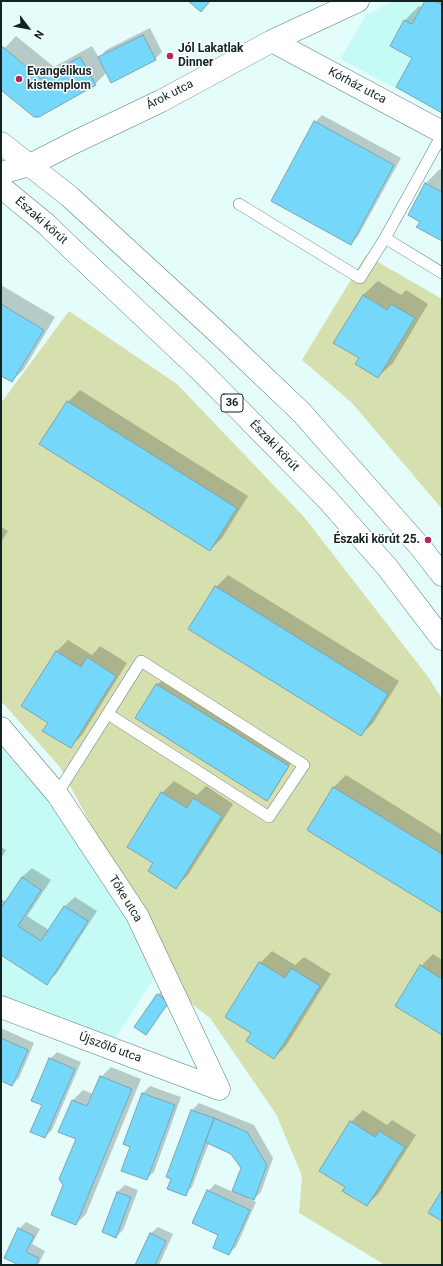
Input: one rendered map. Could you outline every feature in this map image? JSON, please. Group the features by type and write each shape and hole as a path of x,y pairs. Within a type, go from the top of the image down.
{"street":[{"name":"Árok utca","path":"1,173 30,165 161,101 272,41 358,1"},
{"name":"Kórház utca","path":"272,41 442,132"},
{"path":"1,143 80,205 301,412 417,543 442,575"},
{"name":"Északi körút","path":"1,187 46,224 201,371 327,499 387,567 442,639"},
{"name":"Tőke utca","path":"1,728 57,794 138,915 219,1089"},
{"name":"Újszőlő utca","path":"1,1007 219,1089"}],"lane":[{"path":"238,204 360,278 385,238 442,135"},
{"path":"385,238 442,273"},
{"path":"57,794 108,714 142,662 304,765 269,817 108,714"}],"shaded area":[{"path":"394,1 442,1 442,113 340,59 366,15"},
{"path":"1,741 53,803 129,920 156,975 114,1041 1,998"}],"green space":[{"path":"366,255 442,299 442,509 352,403 302,360"},
{"path":"69,311 177,384 304,517 429,678 442,699 442,1265 385,1265 299,1213 302,1176 276,1114 210,1018 187,1000 59,766 1,701 1,403"}],"building":[{"path":"188,1 210,1 201,12"},
{"path":"425,1 434,1 442,5 442,113 396,87 412,58 390,46 404,20 412,24"},
{"path":"143,35 156,60 111,83 98,57"},
{"path":"3,47 41,79 80,57 96,85 39,117 34,117 1,90 1,50"},
{"path":"314,121 394,165 351,245 271,201"},
{"path":"425,183 442,192 442,241 416,227 420,222 408,215"},
{"path":"363,295 387,310 391,304 415,318 378,378 355,364 359,358 333,343"},
{"path":"1,304 44,330 12,382 1,376"},
{"path":"67,401 237,508 210,551 39,444"},
{"path":"215,586 388,694 361,736 188,629"},
{"path":"56,651 81,667 87,657 116,676 71,748 42,731 48,723 21,706"},
{"path":"156,684 289,766 267,801 135,718"},
{"path":"333,787 442,854 442,913 307,830"},
{"path":"161,792 187,808 193,798 222,816 176,889 148,871 153,863 127,847"},
{"path":"22,877 41,890 18,926 41,941 64,906 88,921 47,985 1,955 1,908"},
{"path":"259,962 285,978 291,968 320,986 274,1059 246,1041 251,1033 225,1017"},
{"path":"420,965 442,979 442,1035 395,1006"},
{"path":"157,994 169,1002 146,1035 134,1027"},
{"path":"1,1038 28,1050 12,1086 1,1081"},
{"path":"49,1058 75,1069 45,1138 30,1132 42,1105 31,1101"},
{"path":"100,1076 132,1089 76,1225 51,1215 63,1185 59,1179 76,1139 58,1132 72,1100 87,1106"},
{"path":"142,1093 175,1105 147,1180 121,1171 130,1147 123,1144"},
{"path":"191,1110 214,1118 186,1196 167,1189 171,1179 166,1177"},
{"path":"214,1118 247,1132 267,1165 254,1200 232,1191 241,1168 231,1154 205,1142"},
{"path":"350,1121 375,1137 379,1131 405,1147 367,1206 342,1191 345,1187 319,1171"},
{"path":"207,1190 250,1210 229,1255 213,1248 218,1235 192,1223"},
{"path":"442,1190 442,1221 428,1213"},
{"path":"117,1192 131,1197 116,1238 102,1232"},
{"path":"18,1228 34,1236 26,1252 39,1258 36,1265 19,1265 4,1258"},
{"path":"150,1233 166,1241 155,1265 135,1265"}],"place":[{"name":"Jól Lakatlak Dinner","path":"170,56"},
{"name":"Evangélikus kistemplom","path":"19,79"},
{"name":"Északi körút 25.","path":"428,540"}]}
